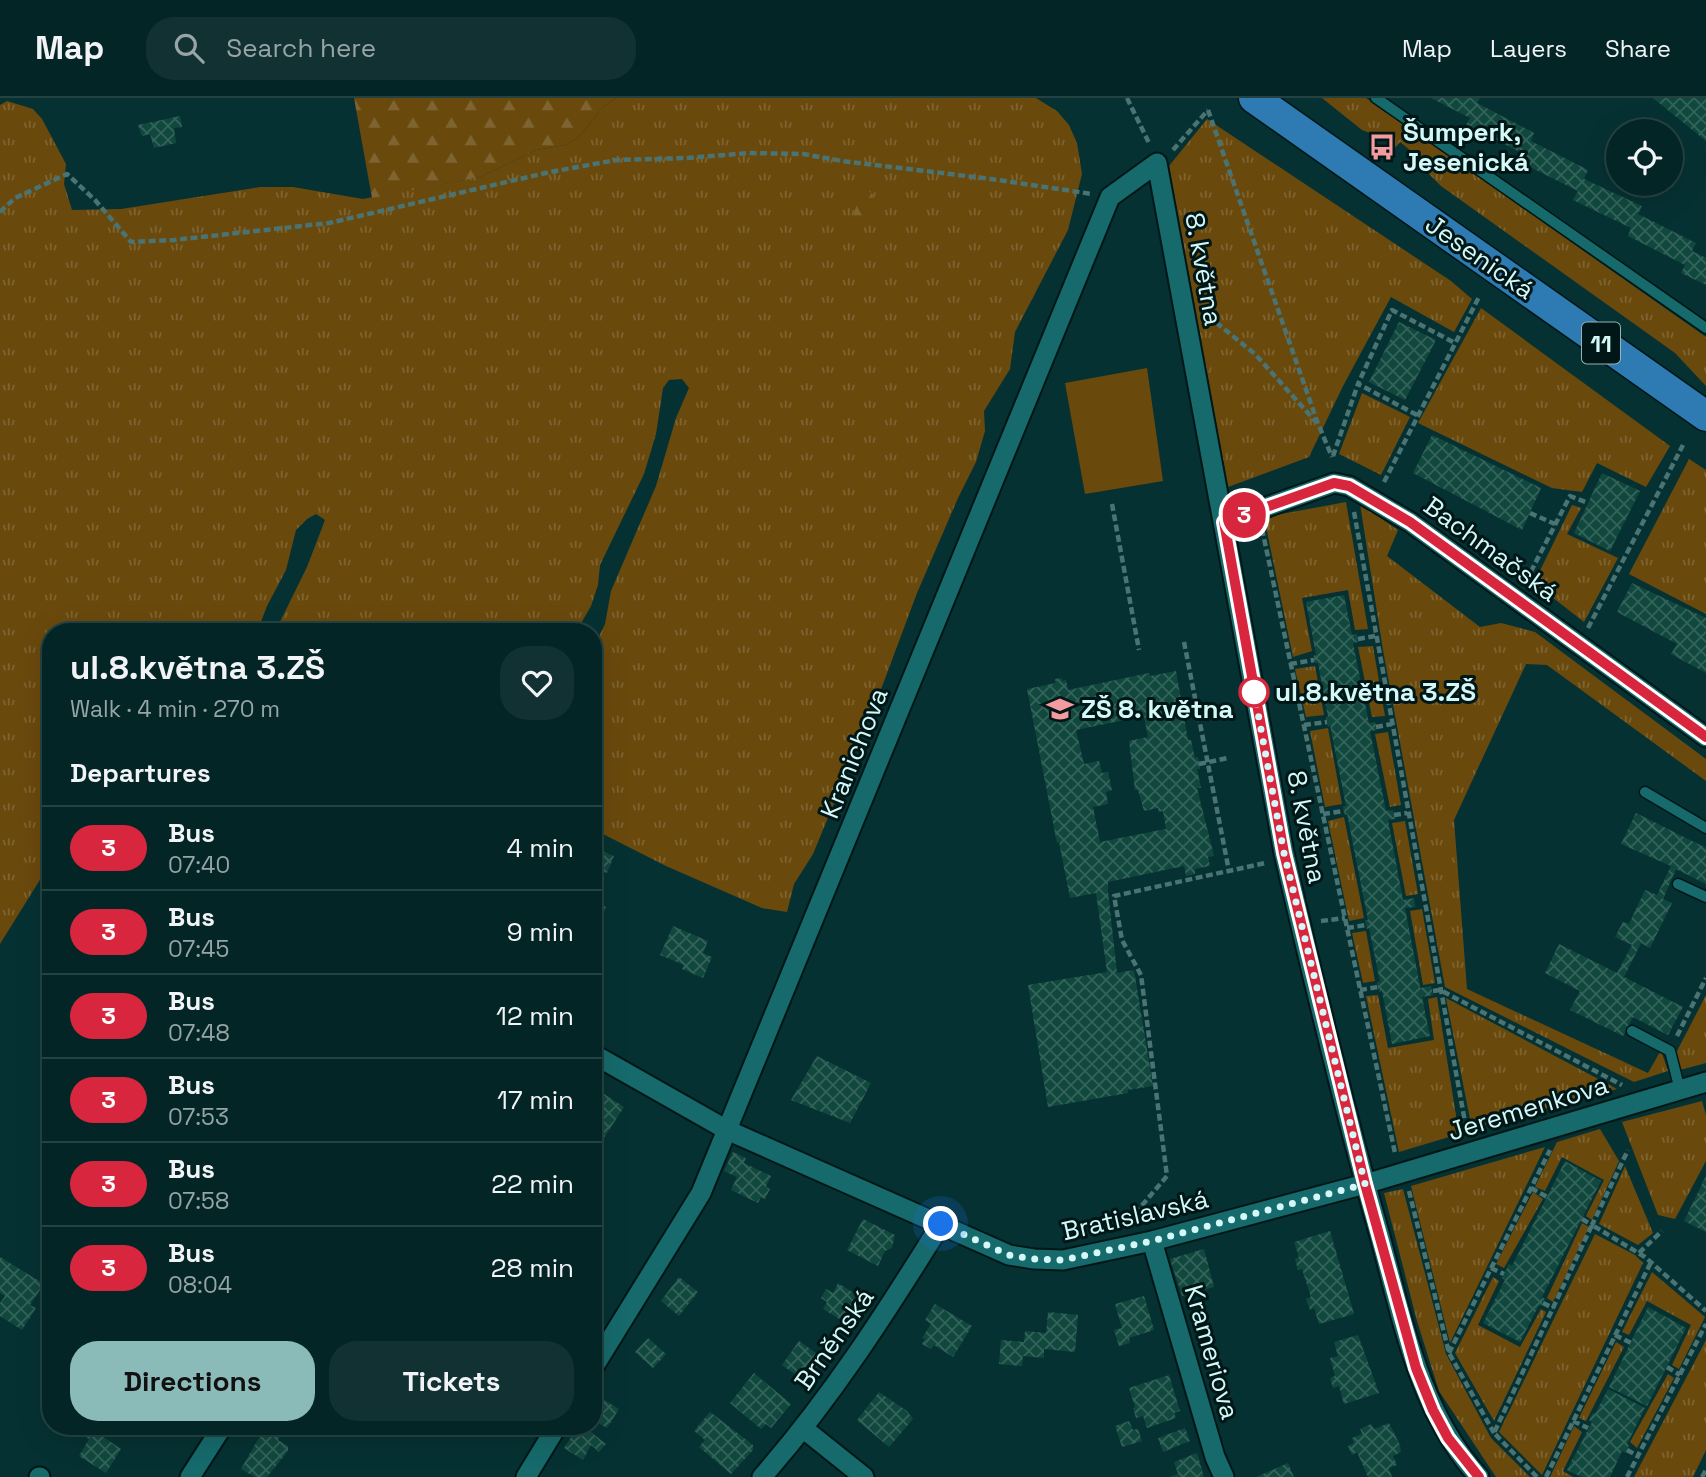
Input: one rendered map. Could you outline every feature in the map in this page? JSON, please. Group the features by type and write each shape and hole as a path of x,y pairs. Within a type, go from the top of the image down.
{"main road":[{"name":"Jesenická","path":"1254,98 1706,416"}],"street":[{"path":"1110,197 1157,163"},
{"name":"8. května","path":"1157,163 1284,853 1365,1184 1416,1368 1448,1438 1479,1477"},
{"name":"Kranichova","path":"602,1353 701,1193 1110,197"},
{"path":"1224,522 1334,483 1349,486"},
{"name":"Bachmačská","path":"1349,486 1410,522 1706,737"},
{"name":"Bratislavská","path":"602,1059 727,1130 1009,1255 1063,1260 1147,1242 1365,1184"},
{"name":"Jeremenkova","path":"1365,1184 1706,1082"},
{"name":"Brněnská","path":"762,1477 804,1429 870,1338 941,1224"},
{"name":"Krameriova","path":"1147,1242 1215,1457 1224,1477"},
{"path":"804,1429 864,1477"},
{"path":"190,1477 217,1435"},
{"path":"526,1477 552,1435"}],"lane":[{"path":"1376,98 1706,328"},
{"path":"1644,792 1706,828"},
{"path":"1678,884 1706,897"},
{"path":"1632,1031 1670,1051 1680,1090"}],"path":[{"path":"1127,98 1157,163 1180,144 1208,110 1332,457 1358,384 1392,310 1455,343"},
{"path":"0,212 15,198 67,174 95,200 131,242 174,240 329,223 550,172 616,160 687,159 749,153 803,154 1110,197"},
{"path":"1182,296 1255,354 1319,426"},
{"path":"1384,483 1479,298"},
{"path":"1358,384 1417,415"},
{"path":"1586,633 1683,445"},
{"path":"1349,486 1468,1138"},
{"path":"1523,587 1570,496 1588,503"},
{"path":"1112,504 1139,650"},
{"path":"1258,510 1396,1157"},
{"path":"1530,513 1555,524"},
{"path":"1358,639 1376,636"},
{"path":"1184,642 1229,871"},
{"path":"1290,664 1314,660"},
{"path":"1304,725 1327,722"},
{"path":"1376,727 1392,724"},
{"path":"1199,764 1228,758"},
{"path":"1323,814 1344,811"},
{"path":"1394,815 1408,813"},
{"path":"1147,1242 1138,1210 1167,1176 1141,975 1122,940 1114,896 1265,863"},
{"path":"1414,902 1424,901"},
{"path":"1347,928 1366,925"},
{"path":"1670,1051 1706,978"},
{"path":"1360,990 1378,987"},
{"path":"1433,991 1440,990 1634,1091"},
{"path":"1450,1353 1555,1140"},
{"path":"1494,1433 1629,1150"},
{"path":"1406,1183 1450,1353 1494,1433 1537,1477"},
{"path":"1531,1188 1547,1197"},
{"path":"1582,1219 1639,1253 1706,1311"},
{"path":"1639,1253 1662,1231"},
{"path":"1546,1477 1651,1262"},
{"path":"1491,1268 1504,1274"},
{"path":"1543,1303 1553,1308"},
{"path":"1627,1477 1706,1324"},
{"path":"1615,1335 1631,1343"},
{"path":"1667,1367 1680,1375"},
{"path":"1573,1421 1588,1428"},
{"path":"1627,1450 1638,1456"},
{"path":"1702,1477 1706,1470"}],"green space":[{"path":"354,98 616,98 603,107 579,137 565,145 536,150 480,177 372,198"},
{"path":"616,98 1036,98 1057,111 1069,125 1077,143 1082,174 1068,230 1015,332 1010,369 984,411 985,431 976,462 917,593 880,692 813,854 794,884 787,912 762,908 666,866 602,834 602,630 611,591 656,486 676,418 689,388 682,379 669,380 663,388 656,434 644,474 600,565 598,585 581,623 279,623 307,567 325,520 316,514 296,530 286,570 260,623 42,623 42,876 0,944 0,105 7,101 33,109 42,119 66,164 64,184 72,210 121,209 260,187 293,187 363,199 480,177 536,150 565,145 579,137 603,107"},
{"path":"1322,98 1366,98 1706,337 1706,386 1675,353 1441,186 1407,157 1411,151 1400,142 1395,148 1380,137 1362,130"},
{"path":"1207,119 1451,281 1472,299 1454,332 1391,297 1343,386 1309,457 1228,487 1169,166"},
{"path":"865,187 873,195 859,239 848,237 858,199"},
{"path":"1481,308 1670,446 1646,487 1597,463 1582,492 1552,488 1418,423"},
{"path":"1147,368 1163,481 1085,494 1065,383"},
{"path":"1362,393 1410,417 1381,475 1339,454"},
{"path":"1689,459 1706,470 1706,614 1629,574"},
{"path":"1346,502 1368,629 1355,630 1348,590 1302,598 1312,651 1293,657 1265,522 1276,515"},
{"path":"1360,504 1398,530 1387,556 1480,627 1501,623 1535,632 1706,759 1706,781 1547,665 1526,664 1454,820 1467,989 1648,1073 1661,1050 1668,1071 1634,1082 1445,987 1383,650"},
{"path":"1572,505 1581,508 1567,534 1618,558 1584,622 1534,583"},
{"path":"1373,646 1385,716 1372,717 1358,647"},
{"path":"1315,666 1324,715 1306,717 1295,669"},
{"path":"1328,728 1342,804 1325,807 1310,731"},
{"path":"1388,732 1401,805 1390,807 1375,734"},
{"path":"1344,817 1364,918 1349,921 1328,821"},
{"path":"1405,821 1418,894 1406,896 1392,823"},
{"path":"1422,909 1435,983 1423,985 1410,911"},
{"path":"1366,931 1375,981 1363,983 1352,933"},
{"path":"1378,995 1388,1048 1434,1040 1428,999 1437,997 1459,1134 1399,1152 1366,996"},
{"path":"1706,995 1706,1063 1680,1070 1676,1053"},
{"path":"1446,998 1617,1089 1472,1129"},
{"path":"1702,1101 1706,1115 1706,1161 1675,1219 1658,1215 1622,1122"},
{"path":"1600,1129 1619,1161 1592,1220 1586,1216 1604,1180 1562,1157 1545,1191 1535,1187 1557,1142"},
{"path":"1545,1147 1450,1343 1411,1186"},
{"path":"1625,1166 1653,1233 1638,1245 1599,1224"},
{"path":"1403,1189 1446,1354 1491,1438 1530,1477 1496,1477 1439,1391 1417,1321 1384,1193"},
{"path":"1533,1192 1543,1199 1504,1268 1496,1264"},
{"path":"1582,1223 1589,1227 1553,1302 1547,1298"},
{"path":"1595,1234 1635,1255 1643,1263 1542,1475 1499,1432"},
{"path":"1652,1272 1705,1317 1679,1369 1672,1365 1691,1325 1647,1301 1629,1335 1622,1332"},
{"path":"1493,1277 1499,1281 1478,1325 1520,1347 1541,1309 1546,1312 1494,1421 1455,1353"},
{"path":"1706,1340 1706,1450 1693,1477 1634,1477"},
{"path":"1616,1342 1624,1347 1586,1421 1579,1418"},
{"path":"1668,1374 1674,1378 1637,1448 1630,1442"},
{"path":"1574,1426 1582,1432 1563,1471 1573,1477 1550,1477"}],"building":[{"path":"1431,98 1480,98 1477,103 1534,133 1531,141 1588,170 1584,179 1606,189 1606,196 1621,196 1642,206 1638,214 1696,243 1692,251 1706,258 1706,285 1681,273 1685,265 1628,236 1631,228 1573,200 1578,191 1520,162 1524,154 1466,125 1470,118"},
{"path":"1653,98 1706,98 1706,141 1683,122 1683,119 1679,119"},
{"path":"180,116 182,127 174,128 176,143 154,148 150,134 142,136 138,125"},
{"path":"1399,322 1436,340 1405,400 1369,382"},
{"path":"1432,435 1541,488 1522,530 1413,473"},
{"path":"1602,473 1640,491 1610,551 1574,533"},
{"path":"1632,583 1706,618 1706,673 1671,654 1677,644 1617,612"},
{"path":"1344,595 1352,635 1357,634 1359,642 1353,643 1369,723 1375,722 1377,730 1370,731 1386,811 1393,810 1395,819 1388,820 1403,900 1414,898 1415,907 1405,908 1420,988 1431,986 1433,995 1422,997 1430,1036 1392,1044 1382,991 1379,992 1377,982 1380,982 1365,920 1368,920 1347,814 1345,815 1343,806 1346,806 1330,725 1328,726 1326,718 1328,717 1318,663 1314,660 1316,655 1306,602"},
{"path":"1176,671 1188,740 1191,740 1195,758 1198,757 1200,769 1197,769 1201,788 1197,788 1214,856 1208,857 1210,866 1195,869 1195,874 1186,876 1184,866 1108,882 1117,973 1134,970 1153,1086 1048,1107 1028,985 1107,972 1096,893 1070,898 1027,689 1056,683 1055,679 1062,678 1062,681 1066,680 1068,690 1149,673 1150,676","holes":["1144,716 1148,737 1129,741 1135,790 1138,790 1144,811 1158,808 1158,812 1163,811 1166,829 1100,842 1093,807 1108,804 1106,792 1112,790 1108,772 1102,773 1099,761 1084,764 1076,730"]},
{"path":"1636,813 1706,848 1706,884 1676,869 1663,899 1672,903 1650,948 1641,943 1624,977 1683,1007 1668,1035 1633,1017 1623,1036 1570,1010 1580,991 1545,973 1559,944 1617,973 1632,945 1615,937 1623,922 1629,924 1645,890 1657,895 1671,866 1621,844"},
{"path":"602,851 614,856 607,873 602,871"},
{"path":"673,926 708,941 703,953 712,957 703,978 682,969 684,965 660,955"},
{"path":"817,1056 871,1083 850,1123 791,1100"},
{"path":"602,1093 624,1107 602,1141"},
{"path":"733,1152 746,1158 744,1163 771,1176 766,1187 770,1189 765,1199 761,1197 758,1203 731,1190 737,1177 724,1171"},
{"path":"1565,1161 1601,1181 1542,1297 1545,1299 1541,1306 1539,1305 1520,1342 1483,1323 1505,1280 1502,1278 1509,1264 1512,1266"},
{"path":"1706,1176 1706,1232 1684,1221"},
{"path":"863,1219 895,1235 892,1248 885,1251 878,1266 847,1250"},
{"path":"1330,1231 1354,1314 1319,1324 1314,1308 1310,1310 1306,1299 1311,1297 1302,1269 1298,1270 1295,1259 1299,1257 1294,1242"},
{"path":"1204,1249 1214,1287 1182,1296 1170,1259"},
{"path":"0,1257 42,1283 30,1305 36,1308 22,1330 0,1316 0,1303 5,1296 0,1293"},
{"path":"679,1277 698,1292 679,1316 661,1301"},
{"path":"838,1283 862,1298 846,1323 823,1309 827,1302 821,1298 826,1289 833,1293"},
{"path":"1144,1296 1154,1330 1129,1338 1130,1343 1119,1346 1114,1330 1122,1328 1115,1304"},
{"path":"935,1304 972,1326 953,1357 934,1345 931,1349 922,1344 925,1339 922,1338 931,1324 925,1320"},
{"path":"1648,1307 1686,1328 1647,1406 1609,1387"},
{"path":"1048,1312 1078,1315 1075,1352 1044,1349 1044,1358 1023,1356 1022,1366 999,1364 1001,1340 1024,1342 1025,1331 1046,1333"},
{"path":"1358,1335 1379,1393 1344,1404 1339,1386 1333,1388 1330,1378 1335,1376 1330,1358 1338,1356 1334,1342"},
{"path":"648,1338 666,1354 653,1368 635,1352"},
{"path":"799,1341 823,1358 806,1382 782,1365"},
{"path":"754,1373 791,1404 771,1428 766,1424 761,1429 730,1403"},
{"path":"1169,1375 1180,1411 1174,1413 1176,1418 1147,1428 1143,1416 1136,1418 1129,1388"},
{"path":"1608,1389 1645,1408 1627,1444 1626,1453 1622,1451 1610,1477 1582,1477 1567,1470 1592,1422 1589,1420"},
{"path":"879,1392 907,1411 913,1419 889,1447 857,1420"},
{"path":"602,1399 619,1409 607,1428 602,1425"},
{"path":"710,1412 753,1445 753,1450 731,1474 699,1447 705,1440 694,1431"},
{"path":"1129,1421 1133,1430 1138,1429 1142,1441 1122,1447 1115,1426"},
{"path":"1389,1423 1400,1445 1401,1452 1393,1456 1397,1465 1389,1468 1392,1477 1368,1477 1357,1452 1352,1455 1348,1446 1354,1443 1352,1438 1362,1434 1360,1429 1371,1424 1374,1429"},
{"path":"1185,1428 1190,1441 1163,1452 1158,1438"},
{"path":"83,1435 103,1435 121,1449 106,1473 79,1456 89,1439"},
{"path":"261,1435 281,1435 278,1440 288,1446 288,1451 267,1477 255,1477 241,1469"},
{"path":"572,1435 594,1435 606,1444 599,1452 591,1445 583,1460 564,1448"},
{"path":"1197,1453 1204,1477 1170,1477 1178,1474 1174,1462"},
{"path":"1288,1463 1294,1477 1256,1477"}],"bus line":[{"name":"3","path":"1479,1477 1448,1438 1416,1368 1365,1184 1284,853 1224,522 1334,483 1349,486 1410,522 1706,737"}],"place":[{"name":"Šumperk, Jesenická","path":"1382,147"},
{"name":"ul.8.května 3.ZŠ","path":"1254,692"},
{"name":"ZŠ 8. května","path":"1060,709"}],"route":[{"path":"941,1224 1009,1255 1063,1260 1152,1241 1365,1184 1284,853 1252,681 1254,692"}]}
